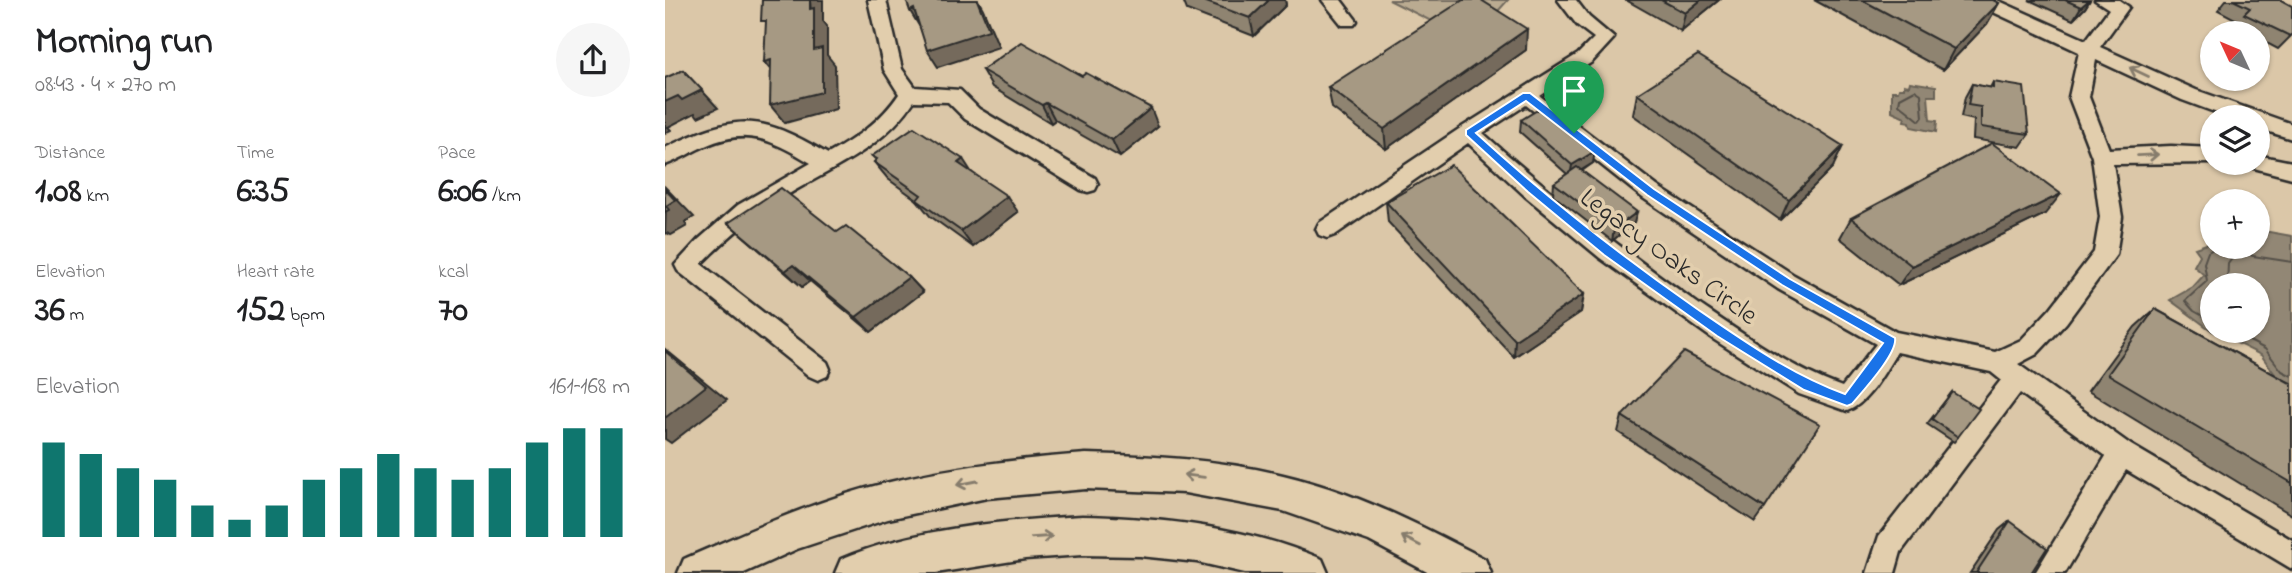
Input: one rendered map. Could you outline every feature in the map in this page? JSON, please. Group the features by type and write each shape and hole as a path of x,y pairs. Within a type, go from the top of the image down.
{"street":[{"path":"877,0 893,70 909,94"},
{"path":"1331,0 1348,21"},
{"path":"1327,229 1469,132 1585,58 1605,38 1583,21 1567,0"},
{"path":"1982,0 2208,105"},
{"path":"1881,573 1889,545 2007,371 2058,316 2105,255 2111,217 2102,157 2079,97 2084,63 2089,50 2120,7 2104,0"},
{"path":"818,369 687,265 731,222 768,195 858,145 888,120 909,94"},
{"path":"909,94 953,95 972,114 1087,184"},
{"name":"Legacy Oaks Circle","path":"1527,96 1650,192 1786,282 1891,341 2007,371"},
{"path":"2270,124 2292,132"},
{"path":"665,157 706,137 747,128 799,146 826,162"},
{"name":"Legacy Oaks Circle","path":"1469,132 1532,190 1608,252 1721,332 1808,386 1847,400 1871,372 1891,341"},
{"path":"2102,157 2200,155"},
{"path":"2270,165 2292,170"},
{"path":"2007,371 2122,453 2292,555"},
{"path":"2049,573 2122,453"},
{"path":"698,573 772,540 846,513 921,492 994,477 1130,471 1196,476 1270,490 1333,508 1393,531 1471,573"},
{"path":"855,573 915,555 983,542 1048,536 1112,535 1174,540 1245,554 1308,573"}],"shaded area":[{"path":"1389,0 1508,0 1498,11 1443,27"}],"water":[{"path":"1910,82 1936,86 1936,96 1928,96 1930,120 1937,121 1936,132 1911,127 1910,122 1904,121 1905,117 1892,111 1892,91 1904,88 1904,85 1909,86"},
{"path":"2270,232 2292,236 2292,383 2277,377 2261,355 2236,343 2270,343 2270,273 2202,273 2194,266 2200,255 2200,259 2270,259"},
{"path":"2200,279 2200,322 2170,300 2193,287"}],"building":[{"path":"762,0 810,0 810,9 814,8 814,50 822,48 822,92 770,105 771,60 764,62 766,21 761,21"},
{"path":"906,0 977,0 989,30 927,50 914,9 910,11"},
{"path":"1201,0 1269,0 1250,18"},
{"path":"1463,0 1481,0 1527,29 1384,129 1328,87"},
{"path":"1661,0 1701,0 1685,13"},
{"path":"1862,0 1993,0 1999,3 1954,49"},
{"path":"2065,0 2089,0 2081,7"},
{"path":"2233,0 2281,0 2292,6 2292,34 2290,36 2270,26 2270,21 2259,21 2244,14 2250,8"},
{"path":"1022,42 1082,76 1086,73 1151,108 1112,140 1046,103 1042,105 982,70"},
{"path":"1698,55 1843,146 1789,200 1637,94"},
{"path":"683,70 702,90 682,100 678,96 665,102 665,78"},
{"path":"1993,82 2024,87 2029,134 1981,127 1981,107 1968,105 1972,84 1993,88"},
{"path":"1544,106 1595,151 1572,165 1521,120"},
{"path":"914,127 963,159 958,163 1007,196 961,231 917,200 921,195 874,162 877,159 872,156"},
{"path":"1992,143 2061,194 1912,266 1851,218"},
{"path":"1451,165 1584,294 1515,340 1386,202"},
{"path":"1577,167 1637,212 1614,229 1554,183"},
{"path":"781,188 837,232 846,226 909,277 856,317 793,265 785,271 728,223"},
{"path":"665,189 675,200 666,206 669,210 665,212"},
{"path":"2155,309 2200,334 2200,343 2217,343 2292,384 2292,483 2108,374"},
{"path":"665,351 706,386 665,418"},
{"path":"1684,352 1820,424 1765,508 1622,416"},
{"path":"1952,392 1979,409 1958,437 1932,419"},
{"path":"2010,521 2047,548 2031,573 1976,573"}],"route":[{"path":"1527,96 1574,133 1650,192 1786,282 1891,341 1871,372 1847,400 1808,386 1721,332 1608,252 1532,190 1469,132 1527,96"}]}
